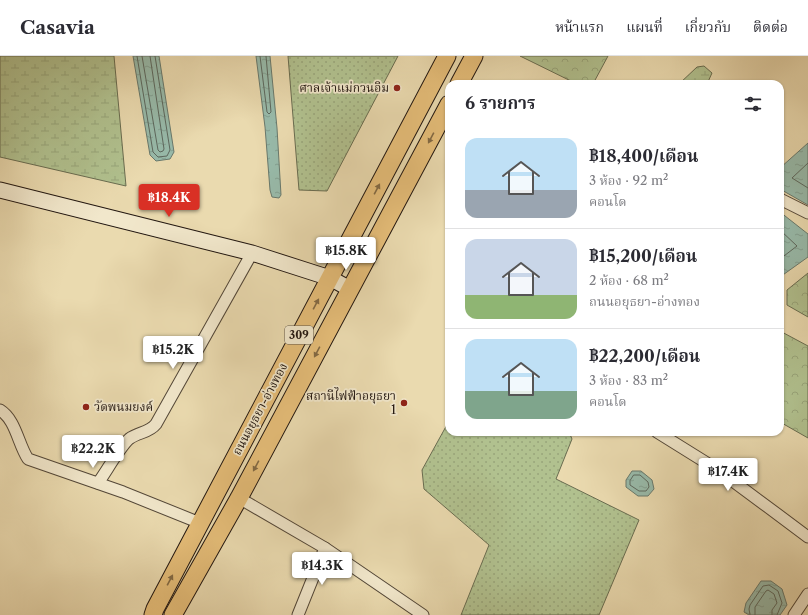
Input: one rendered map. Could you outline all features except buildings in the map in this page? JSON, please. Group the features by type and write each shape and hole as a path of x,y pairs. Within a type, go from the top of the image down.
{"main road":[{"name":"ถนนอยุธยา-อ่างทอง","path":"153,615 447,56"},
{"path":"461,80 474,56"},
{"name":"ถนนอยุธยา-อ่างทอง","path":"173,615 239,498 445,111"}],"street":[{"path":"0,190 252,253 330,278 350,289"},
{"path":"784,201 808,213"},
{"path":"98,483 126,442 135,435 152,429 156,424 252,253"},
{"path":"0,410 10,420 28,459 123,492 200,524"},
{"path":"663,436 718,470 808,537"},
{"path":"239,498 325,548 423,615"},
{"path":"298,615 325,548"},
{"path":"794,615 808,594"}],"green space":[{"path":"0,56 114,56 126,186 0,157"},
{"path":"288,56 398,56 327,191 299,190"},
{"path":"520,56 608,56 595,80 569,80"},
{"path":"704,66 712,73 709,80 683,80 697,67"},
{"path":"808,273 808,317 787,305 787,290"},
{"path":"784,333 808,346 808,438 784,424"},
{"path":"445,428 445,436 571,436 572,439 556,479 639,520 599,615 461,615 489,545 424,489 422,470"}],"water":[{"path":"133,56 159,56 174,152 170,159 156,161 150,155"},
{"path":"256,56 270,56 277,128 281,195 279,198 272,197 270,190 265,127"},
{"path":"808,143 808,205 784,191 784,164"},
{"path":"784,215 808,234 808,257 784,274"},
{"path":"632,471 641,471 652,480 654,489 648,496 638,496 626,487 626,480"},
{"path":"761,581 771,581 782,589 787,605 780,615 749,615 744,612 746,603"}],"place":[{"name":"ศาลเจ้าแม่กวนอิม","path":"397,88"},
{"name":"สถานีไฟฟ้าอยุธยา 1","path":"404,403"},
{"name":"วัดพนมยงค์","path":"86,407"}]}
